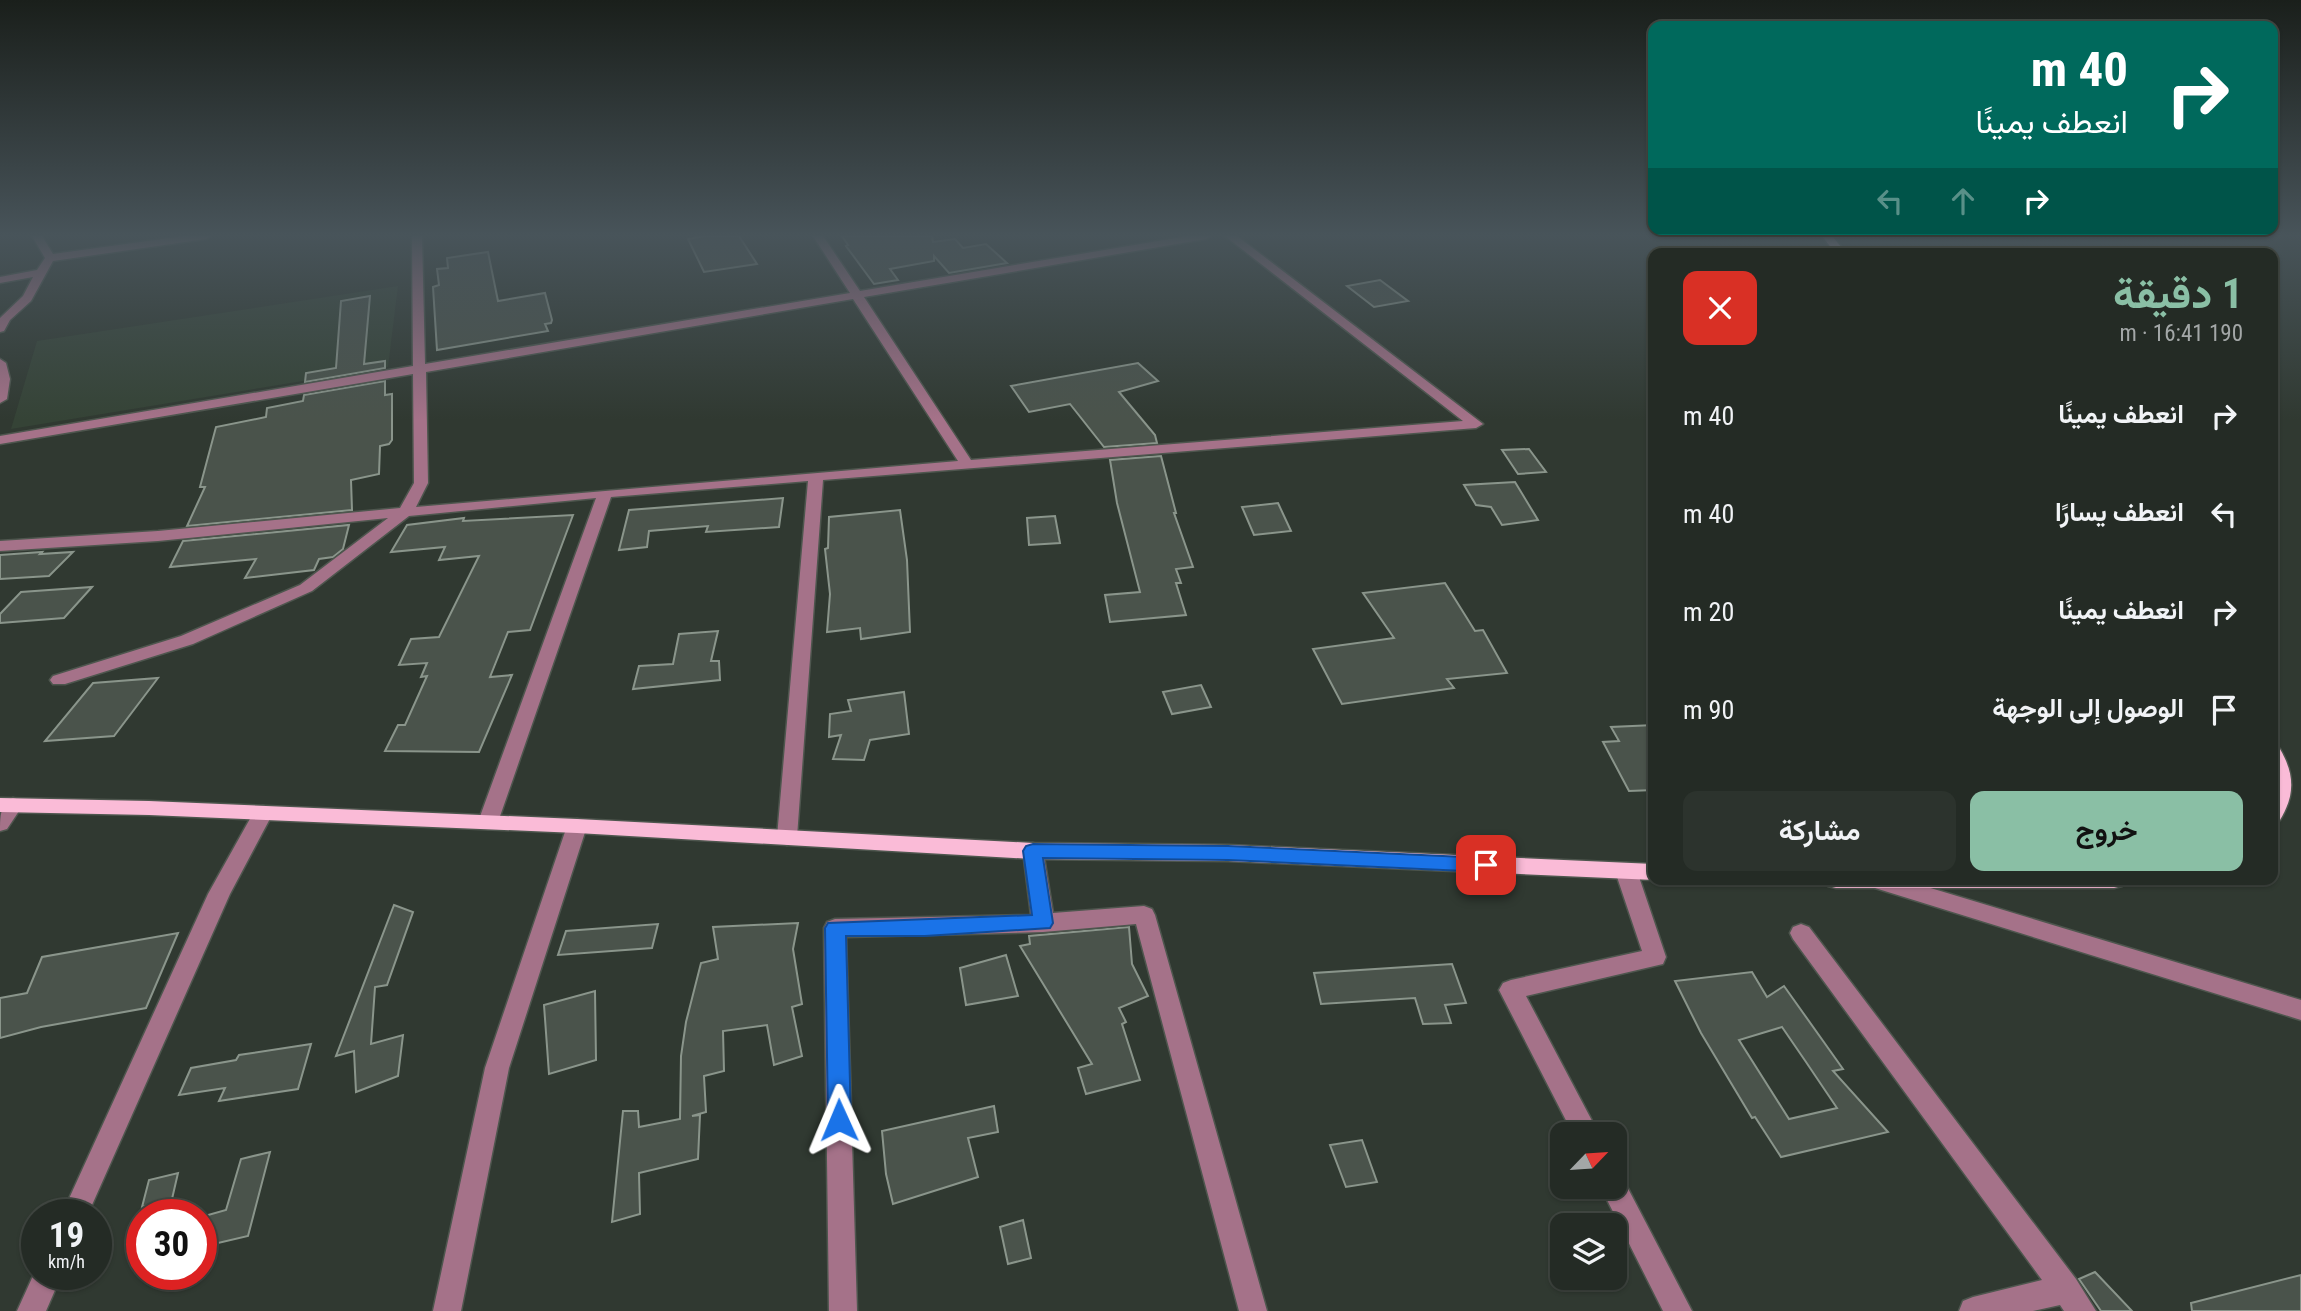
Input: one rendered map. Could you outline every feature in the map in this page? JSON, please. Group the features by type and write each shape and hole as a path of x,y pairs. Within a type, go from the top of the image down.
{"main road":[{"path":"2278,766 2284,780 2278,808"},
{"path":"7,805 488,822 1033,851 1228,853 1648,872"}],"street":[{"path":"1,322 29,297"},
{"path":"59,680 187,640 306,588 407,510 421,482 418,297"},
{"path":"0,440 837,297"},
{"path":"858,297 967,464"},
{"path":"0,546 158,536 605,493 1475,424 1310,297"},
{"path":"0,363 0,399"},
{"path":"786,837 816,476"},
{"path":"488,822 605,493"},
{"path":"0,824 7,805"},
{"path":"82,1199 219,894 263,813"},
{"path":"447,1311 497,1068 577,826"},
{"path":"1033,851 1043,923"},
{"path":"1580,1122 1511,990 1656,957 1626,871"},
{"path":"1893,885 2301,1010"},
{"path":"843,1311 835,928 925,928 1144,915 1253,1311"},
{"path":"1801,933 2074,1300"},
{"path":"1620,1199 1678,1311"},
{"path":"31,1311 41,1290"},
{"path":"1973,1311 2074,1300"}],"shaded area":[{"path":"325,297 397,297 388,367 11,429 37,341"}],"building":[{"path":"370,297 364,364 385,361 385,368 305,382 306,373 336,368 341,301"},
{"path":"434,297 497,297 498,301 546,297 552,320 551,323 545,324 548,331 437,350"},
{"path":"1361,297 1403,297 1408,301 1374,307"},
{"path":"1138,363 1158,381 1119,392 1155,435 1157,443 1104,447 1070,404 1029,412 1011,386"},
{"path":"385,381 385,395 392,394 392,440 389,444 380,446 379,474 351,480 352,510 187,526 205,487 200,487 216,427 266,417 267,408 303,401 304,395"},
{"path":"1529,449 1546,472 1518,474 1502,450"},
{"path":"1161,456 1174,513 1193,567 1176,569 1181,583 1176,583 1186,615 1110,622 1105,595 1140,592 1117,503 1110,460"},
{"path":"1515,482 1538,520 1502,525 1491,507 1476,505 1464,485"},
{"path":"783,498 779,527 706,532 708,526 649,531 647,547 619,550 629,510"},
{"path":"1278,503 1291,531 1254,535 1242,507"},
{"path":"900,510 907,560 910,632 861,639 860,628 827,632 830,594 825,549 828,548 829,517"},
{"path":"573,515 530,630 508,632 490,677 512,675 479,752 385,751 398,725 405,725 427,676 421,677 427,663 399,665 411,639 439,637 479,556 439,560 445,547 391,552 407,525 464,518 463,521"},
{"path":"1055,516 1060,543 1029,545 1027,518"},
{"path":"349,525 343,549 333,557 319,559 314,570 245,578 256,559 170,567 183,541"},
{"path":"42,552 40,554 73,552 49,576 0,579 0,555"},
{"path":"1445,583 1475,631 1483,630 1507,673 1447,679 1454,688 1342,704 1313,649 1394,638 1363,593"},
{"path":"92,587 64,618 0,623 0,614 21,592"},
{"path":"718,631 711,661 719,661 720,680 633,689 639,666 673,664 679,634"},
{"path":"158,678 114,736 45,741 93,683"},
{"path":"1201,685 1211,707 1172,714 1163,692"},
{"path":"904,692 909,734 870,740 864,760 833,759 841,735 829,737 830,714 851,711 848,700"},
{"path":"1648,725 1648,790 1629,791 1603,742 1619,741 1611,727"},
{"path":"394,905 413,912 387,985 375,987 371,1044 403,1035 398,1076 356,1092 354,1051 336,1056"},
{"path":"798,923 793,949 802,1004 792,1007 802,1056 774,1065 767,1025 723,1031 724,1071 704,1076 706,1112 692,1116 700,1115 698,1159 639,1173 640,1214 612,1222 623,1111 638,1111 639,1127 680,1119 681,1056 686,1022 701,963 718,959 713,927"},
{"path":"658,924 652,948 558,955 566,931"},
{"path":"1129,927 1132,964 1148,996 1119,1008 1126,1022 1122,1024 1140,1080 1086,1094 1078,1068 1092,1064 1020,946 1030,944 1029,936"},
{"path":"178,933 146,1008 41,1027 0,1038 0,998 27,993 42,957"},
{"path":"1006,955 1018,996 966,1005 960,968"},
{"path":"1452,964 1466,1003 1445,1005 1451,1023 1423,1024 1415,998 1321,1004 1314,973"},
{"path":"1752,972 1767,997 1784,986 1843,1069 1833,1071 1888,1132 1781,1157 1755,1117 1752,1118 1701,1033 1675,981","holes":["1782,1027 1837,1108 1789,1119 1739,1040"]},
{"path":"595,991 596,1060 549,1074 544,1005"},
{"path":"311,1044 298,1089 219,1101 225,1088 179,1095 191,1068 236,1060 239,1055"},
{"path":"994,1106 998,1132 968,1138 978,1177 893,1204 886,1174 882,1131"},
{"path":"1362,1140 1377,1182 1346,1187 1330,1145"},
{"path":"270,1152 248,1236 217,1243 217,1213 226,1210 241,1159"},
{"path":"178,1173 172,1199 144,1199 149,1180"},
{"path":"1023,1220 1031,1258 1008,1264 1000,1227"},
{"path":"2095,1272 2132,1311 2101,1311 2079,1279"},
{"path":"2301,1275 2301,1311 2192,1311 2191,1303"}],"route":[{"path":"839,1120 835,928 925,928 1043,923 1033,851 1228,853 1486,865"}]}
